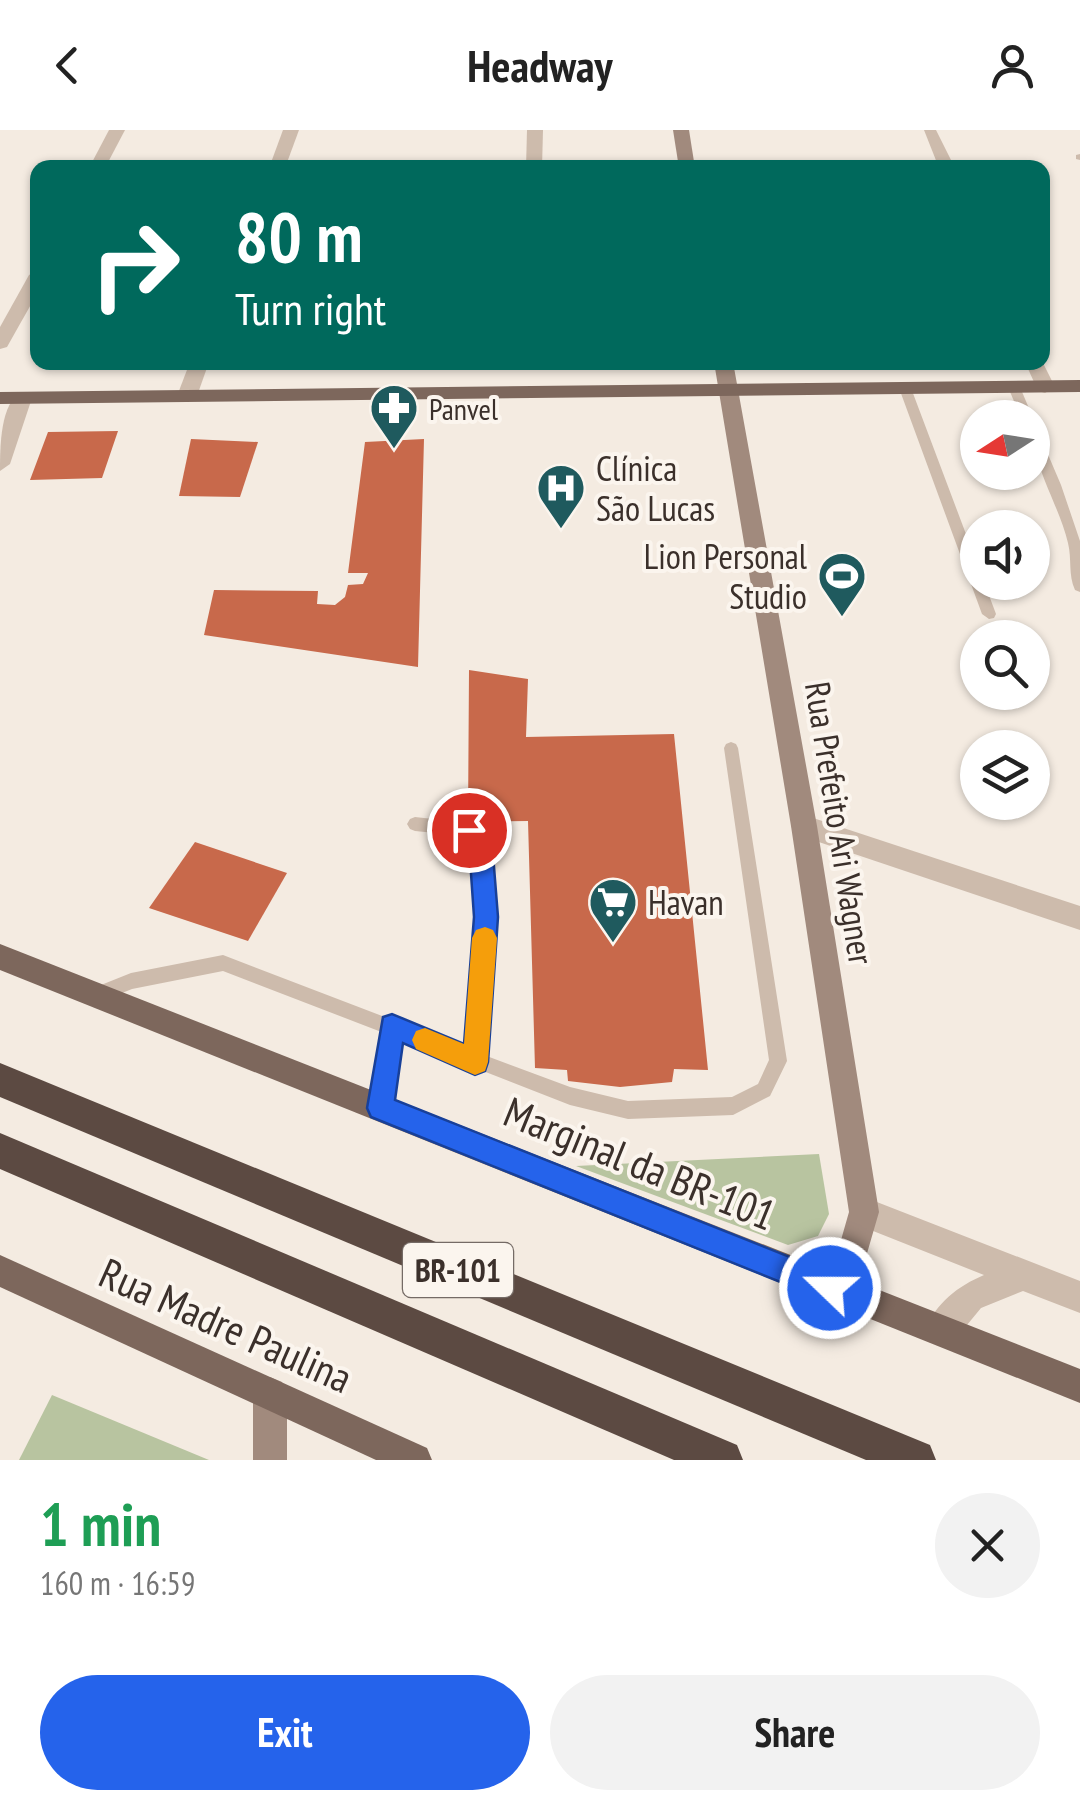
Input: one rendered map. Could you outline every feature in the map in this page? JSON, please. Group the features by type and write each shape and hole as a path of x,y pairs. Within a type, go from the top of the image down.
{"highway":[{"name":"BR-101","path":"0,1080 915,1460"},
{"name":"BR-101","path":"0,1150 722,1460"},
{"path":"547,1383 673,1460"}],"main road":[{"path":"11,398 1080,386"},
{"name":"Marginal da BR-101","path":"0,957 1080,1386"},
{"name":"Rua Madre Paulina","path":"0,1271 415,1460"}],"street":[{"path":"100,160 117,130"},
{"path":"279,160 291,130"},
{"path":"534,160 535,130"},
{"path":"680,130 686,160"},
{"path":"930,132 942,160"},
{"path":"0,343 30,289"},
{"path":"187,396 197,370"},
{"name":"Rua Prefeito Ari Wagner","path":"724,370 804,826 864,1212 848,1270 830,1288"},
{"path":"1038,370 1045,387"},
{"path":"0,464 11,398"},
{"path":"804,826 1080,918"},
{"path":"864,1212 1080,1298"},
{"path":"941,1330 970,1297 1022,1275"},
{"path":"270,1394 270,1460"}],"lane":[{"path":"1014,387 1019,400"},
{"path":"905,388 989,614"},
{"path":"1050,478 1078,550 1072,562 1080,587"},
{"path":"97,995 131,981 224,963 570,1096 628,1110 733,1106 764,1090 778,1062 731,748"},
{"path":"415,824 469,830 480,842 486,917 475,1062"},
{"path":"381,1108 392,1026"}],"green space":[{"path":"819,1154 829,1214 818,1236 788,1245 576,1166"},
{"path":"52,1395 209,1460 19,1460"}],"building":[{"path":"118,431 102,478 30,480 48,432"},
{"path":"191,439 258,442 240,497 179,496"},
{"path":"424,439 418,667 204,635 214,590 318,591 317,604 335,605 345,597 348,585 363,584 368,573 348,573 365,442"},
{"name":"Havan","path":"469,670 528,679 526,737 674,734 708,1070 674,1069 672,1082 620,1087 568,1081 567,1070 535,1068 528,821 468,822"},
{"path":"195,842 287,873 248,941 149,908"}],"slow traffic":[{"path":"425,1040 475,1062 485,938"}],"place":[{"name":"Panvel","path":"394,450"},
{"name":"Clínica São Lucas","path":"561,530"},
{"name":"Lion Personal Studio","path":"842,618"},
{"name":"Havan","path":"613,944"}],"route":[{"path":"469,830 480,842 486,917 475,1062 392,1026 381,1108 830,1288"}]}
